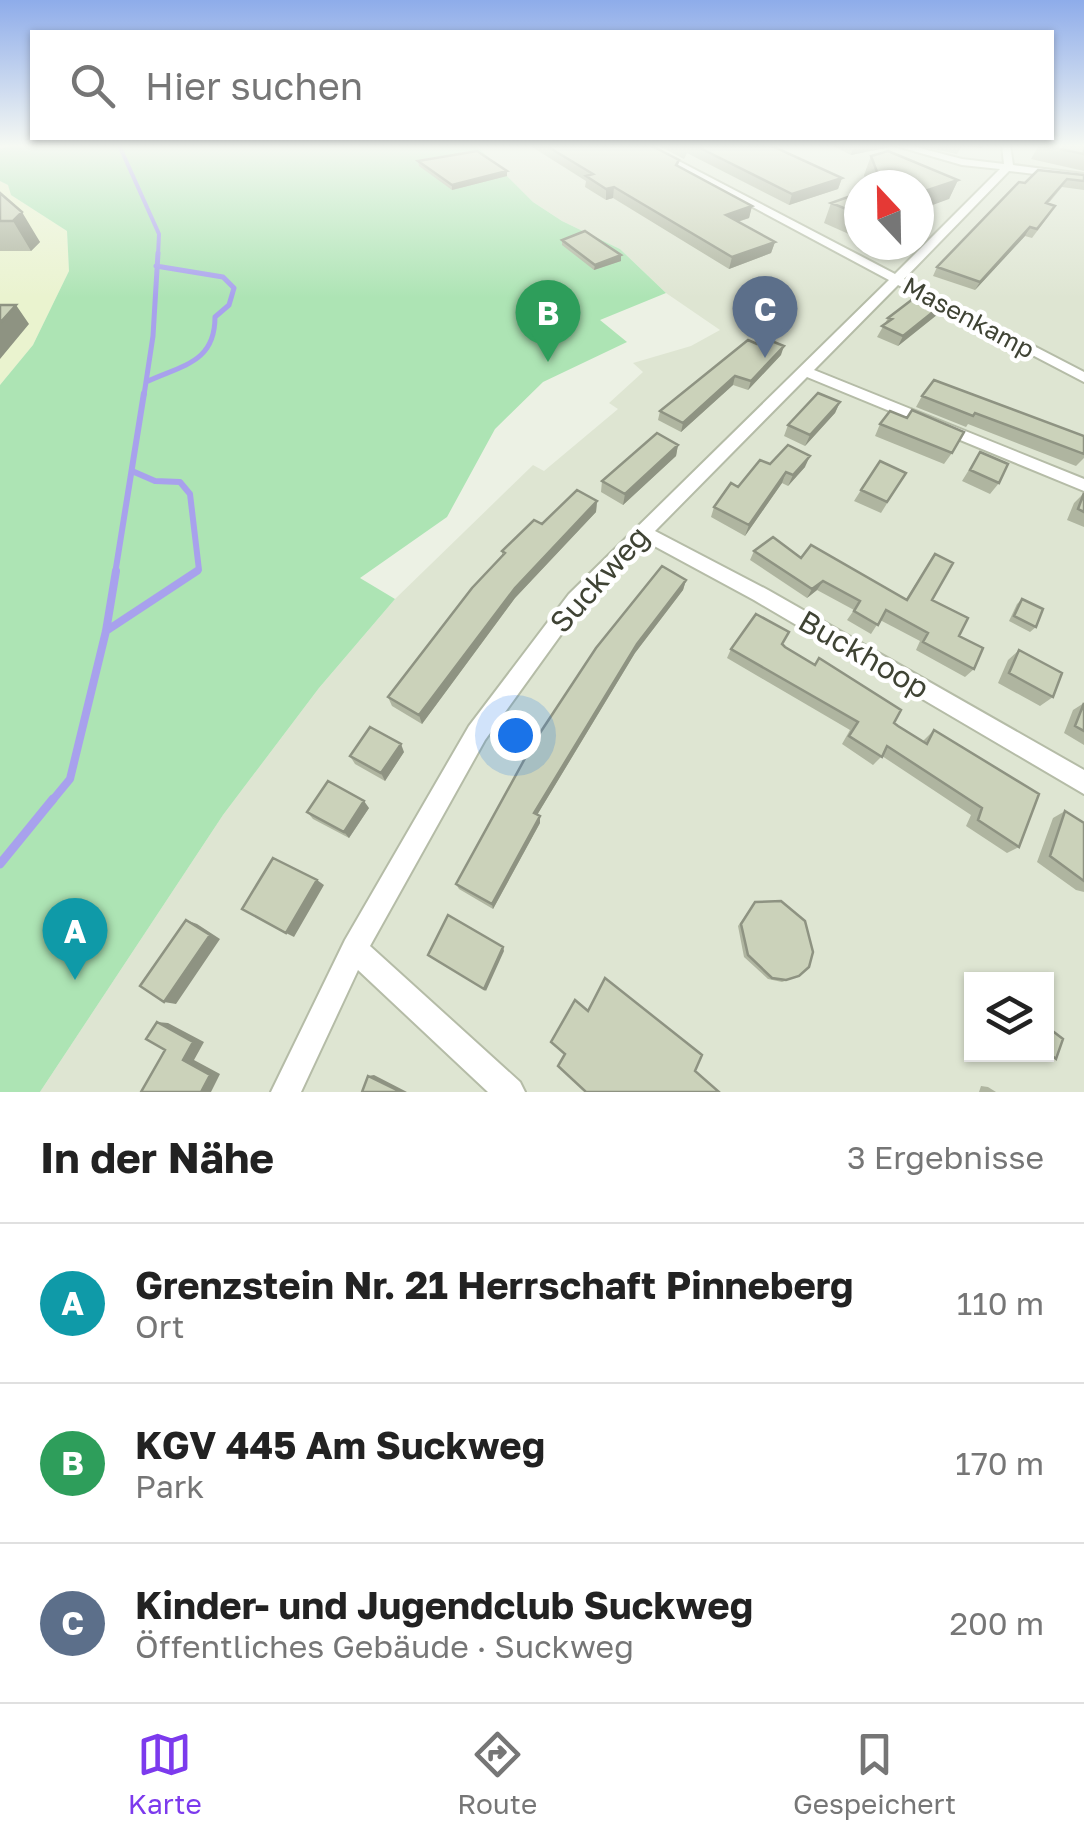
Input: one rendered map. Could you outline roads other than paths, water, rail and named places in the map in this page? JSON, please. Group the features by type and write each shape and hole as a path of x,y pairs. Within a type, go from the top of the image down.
{"street":[{"name":"Masenkamp","path":"739,196 1084,378"},
{"name":"Suckweg","path":"286,1092 354,949 477,734 576,599 980,196"},
{"path":"805,371 1084,485"},
{"name":"Buckhoop","path":"641,531 762,595 1084,783"},
{"path":"354,949 510,1092"}],"waterway":[{"path":"142,196 159,234 158,256"},
{"path":"157,266 158,253"},
{"path":"144,395 157,266"},
{"path":"146,382 203,353 214,332 215,317 229,305 234,288 223,277 157,266"},
{"path":"115,574 144,393"},
{"path":"132,471 155,481 180,482 190,494 199,570 193,574"},
{"path":"106,631 116,571"},
{"path":"106,631 197,571"},
{"path":"51,802 70,779 106,631"},
{"path":"0,864 53,799"}],"place":[{"name":"Kinder- und Jugendclub Suckweg","path":"765,358"},
{"name":"KGV 445 Am Suckweg","path":"548,362"},
{"name":"Grenzstein Nr. 21 Herrschaft Pinneberg","path":"75,980"}]}
